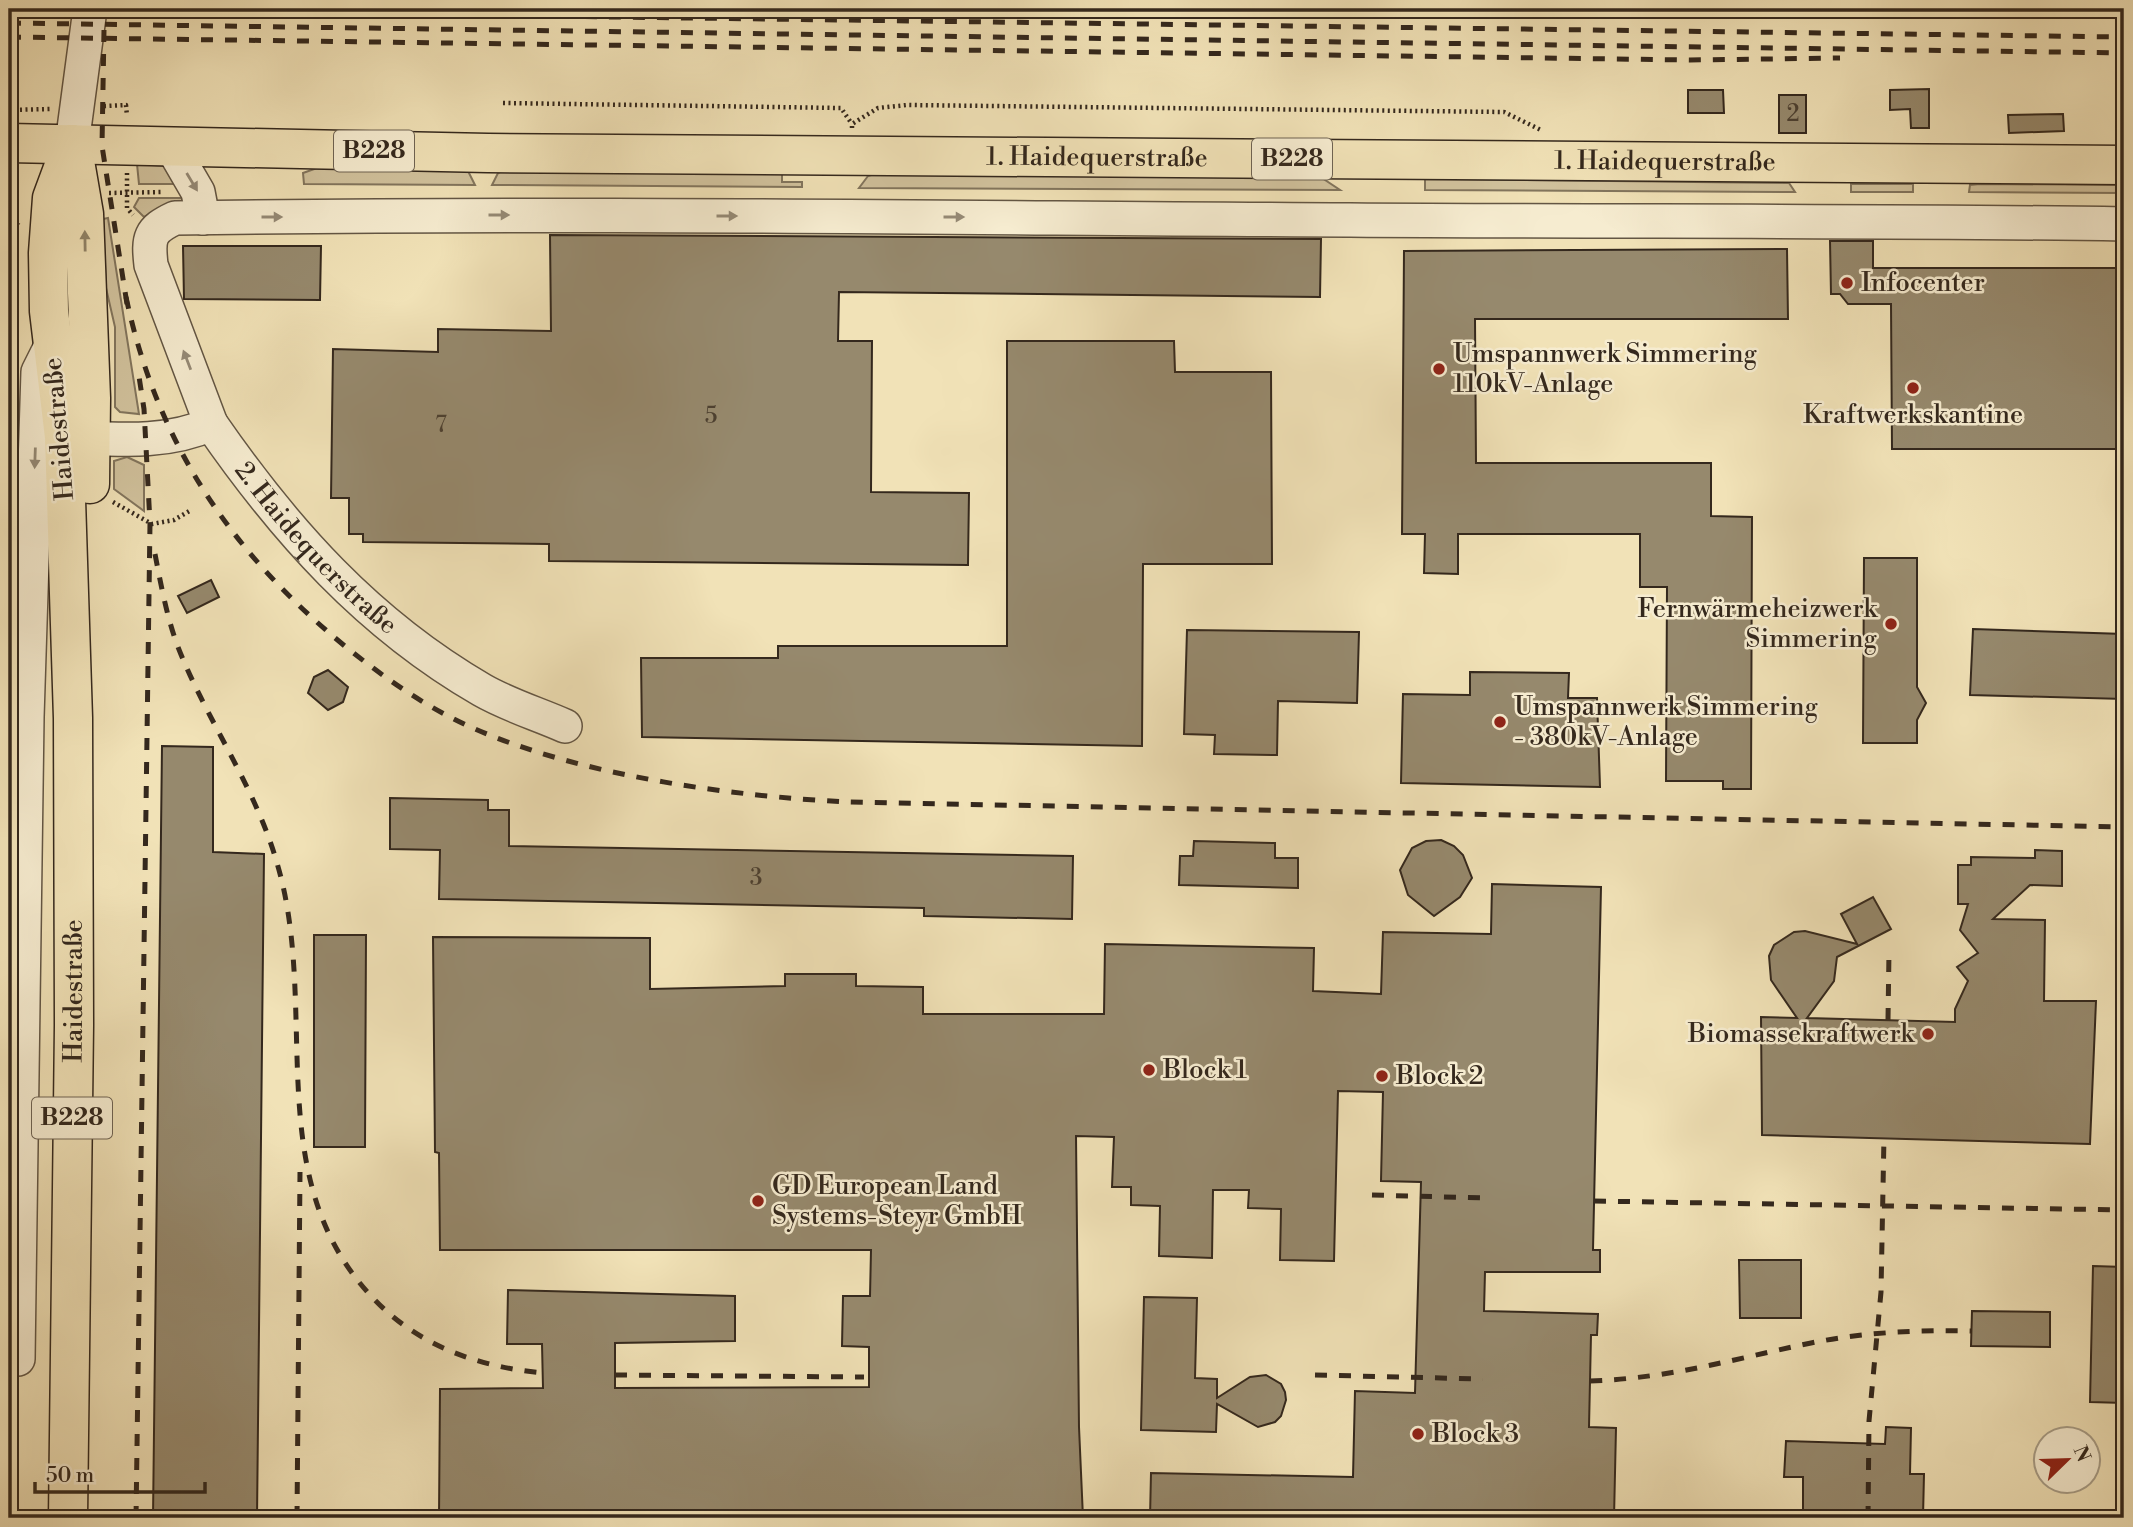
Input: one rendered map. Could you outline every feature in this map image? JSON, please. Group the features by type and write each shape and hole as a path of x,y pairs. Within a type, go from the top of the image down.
{"main road":[{"name":"1. Haidequerstraße","path":"9,143 173,149 850,140 1573,162 2124,165"},
{"name":"Haidestraße","path":"72,145 52,198 48,253 52,344 78,438"},
{"name":"Haidestraße","path":"68,1518 74,1025 73,718 84,214 72,145"}],"street":[{"name":"Haidestraße","path":"72,145 90,9"},
{"path":"173,149 198,192 204,218 808,216 1342,220 1818,219 2124,224"},
{"name":"2. Haidequerstraße","path":"204,218 174,218 159,225 149,241 151,265 211,424 259,493 331,574 385,624 483,690 565,726"},
{"path":"18,1359 27,717 38,372 52,344"},
{"path":"78,438 146,440 188,432 211,424"}],"path":[{"path":"503,103 841,107 850,140"},
{"path":"850,140 878,108 907,105 1504,112 1536,125 1573,162"},
{"path":"9,110 34,109"},
{"path":"108,193 127,192 127,165"},
{"path":"111,501 152,524 173,520 191,510"}],"shaded area":[{"path":"137,164 166,166 185,184 139,184"},
{"path":"317,168 468,171 475,185 304,184 303,173"},
{"path":"507,169 782,173 782,182 802,182 802,187 492,185 498,173"},
{"path":"878,173 1322,178 1340,190 859,188 868,176"},
{"path":"1425,179 1789,183 1795,192 1425,190"},
{"path":"1851,184 1913,184 1913,192 1851,192"},
{"path":"1970,185 2124,185 2124,193 1969,192"},
{"path":"139,198 193,198 196,201 159,209 144,217 134,207"},
{"path":"108,218 139,414 120,412 115,407 115,327 106,288 103,219"},
{"path":"127,457 144,465 144,511 114,489 114,461"}],"building":[{"path":"1929,89 1929,128 1911,128 1910,109 1890,110 1890,90"},
{"path":"1688,90 1723,90 1724,113 1688,113"},
{"path":"1779,95 1806,95 1806,133 1779,133"},
{"path":"2063,114 2064,131 2009,133 2008,115"},
{"path":"550,235 1321,239 1320,297 839,292 838,341 872,341 871,492 969,493 968,565 549,561 549,544 363,542 363,534 349,534 349,498 331,498 333,349 438,352 438,329 551,331"},
{"path":"1830,241 1873,241 1873,268 2124,268 2124,449 1892,449 1891,304 1848,304 1840,294 1831,294"},
{"path":"183,246 321,246 320,300 184,299"},
{"name":"Umspannwerk Simmering 110kV-Anlage","path":"1787,249 1788,319 1475,319 1476,463 1711,463 1711,516 1752,517 1751,789 1723,789 1723,781 1666,781 1667,587 1640,587 1640,534 1458,534 1458,574 1424,573 1425,534 1402,534 1404,251"},
{"path":"1007,341 1174,341 1175,372 1271,372 1272,564 1143,564 1142,746 642,737 641,658 778,658 778,646 1007,646"},
{"name":"Fernwärmeheizwerk Simmering","path":"1864,558 1917,558 1917,687 1926,703 1917,720 1917,743 1863,743"},
{"path":"211,580 219,597 187,613 178,596"},
{"path":"1973,629 2124,634 2124,699 1970,695"},
{"path":"1187,630 1359,632 1357,703 1278,701 1277,755 1214,754 1215,735 1184,734"},
{"path":"328,670 348,687 343,702 328,710 308,693 314,677"},
{"name":"Umspannwerk Simmering - 380kV-Anlage","path":"1470,672 1569,673 1568,698 1597,698 1600,787 1401,783 1403,694 1470,695"},
{"path":"162,746 213,747 213,852 264,854 257,1518 153,1518"},
{"path":"390,798 488,800 488,810 509,810 509,846 1073,856 1072,919 924,916 924,908 439,899 440,850 390,849"},
{"path":"1441,840 1454,846 1463,855 1472,878 1460,897 1434,916 1408,895 1400,870 1412,848 1426,841"},
{"path":"1194,841 1275,843 1275,858 1298,858 1298,888 1179,885 1180,856 1193,856"},
{"name":"Biomassekraftwerk","path":"2035,850 2062,851 2062,886 2030,885 1993,919 2045,920 2044,1001 2096,1001 2090,1144 1762,1135 1761,1017 1797,1018 1771,980 1769,956 1774,945 1794,932 1805,931 1857,944 1841,914 1873,897 1891,929 1837,957 1834,981 1807,1018 1955,1022 1955,1009 1968,981 1957,967 1978,953 1960,930 1968,904 1958,904 1958,865 1971,865 1971,857 2035,858"},
{"path":"1492,884 1601,887 1593,1250 1600,1250 1600,1272 1485,1272 1484,1311 1598,1314 1597,1335 1591,1335 1589,1427 1616,1428 1614,1518 1150,1518 1151,1473 1353,1477 1355,1391 1415,1393 1421,1182 1381,1181 1383,1092 1338,1091 1334,1261 1280,1260 1281,1209 1248,1208 1249,1190 1213,1190 1212,1258 1159,1256 1160,1206 1131,1205 1131,1187 1112,1187 1114,1137 1076,1136 1079,1427 1083,1518 439,1518 440,1389 543,1388 542,1344 507,1344 508,1290 735,1296 735,1341 615,1343 615,1388 869,1387 869,1347 842,1346 843,1296 870,1296 871,1250 440,1250 439,1153 435,1152 433,937 650,938 650,989 785,986 785,974 856,974 856,986 923,987 923,1014 1104,1014 1105,944 1314,948 1313,991 1381,994 1383,932 1491,934"},
{"path":"314,935 366,935 365,1147 314,1147"},
{"path":"1739,1260 1801,1260 1801,1318 1740,1318"},
{"path":"2093,1266 2124,1267 2124,1403 2090,1402"},
{"path":"1144,1297 1197,1298 1195,1378 1217,1379 1217,1398 1250,1377 1266,1375 1281,1384 1285,1392 1286,1400 1281,1416 1275,1422 1258,1427 1217,1404 1216,1432 1141,1430"},
{"path":"1972,1311 2050,1312 2050,1347 1971,1346"},
{"path":"1886,1427 1911,1428 1910,1474 1924,1474 1923,1517 1803,1518 1803,1477 1784,1477 1786,1441 1885,1444"}],"railway":[{"path":"9,9 2124,37"},
{"path":"9,23 2124,53"},
{"path":"104,30 102,146 127,304"},
{"path":"9,37 1690,60 1840,58"},
{"path":"126,297 157,400 179,447 204,491 267,573 346,647 408,692 475,729 562,759 609,771 706,789 847,802 2124,827"},
{"path":"136,1518 150,523 144,409 138,370"},
{"path":"155,554 167,613 178,647 244,780 277,863 289,919 298,1091 304,1146 316,1200 338,1251 373,1298 391,1315 430,1341 496,1366 543,1373"},
{"path":"1888,1020 1889,951"},
{"path":"1868,1518 1869,1421 1881,1292 1884,1136"},
{"path":"297,1518 300,1172"},
{"path":"1372,1195 1486,1198"},
{"path":"1594,1201 2124,1210"},
{"path":"1590,1381 1676,1372 1851,1336 1911,1331 1971,1331"},
{"path":"615,1375 864,1377"},
{"path":"1315,1375 1483,1379"}],"place":[{"name":"Infocenter","path":"1847,283"},
{"name":"Umspannwerk Simmering 110kV-Anlage","path":"1439,369"},
{"name":"Kraftwerkskantine","path":"1913,388"},
{"name":"Fernwärmeheizwerk Simmering","path":"1891,624"},
{"name":"Umspannwerk Simmering - 380kV-Anlage","path":"1500,722"},
{"name":"Biomassekraftwerk","path":"1928,1034"},
{"name":"Block 1","path":"1149,1070"},
{"name":"Block 2","path":"1382,1076"},
{"name":"GD European Land Systems-Steyr GmbH","path":"758,1201"},
{"name":"Block 3","path":"1418,1434"}]}
